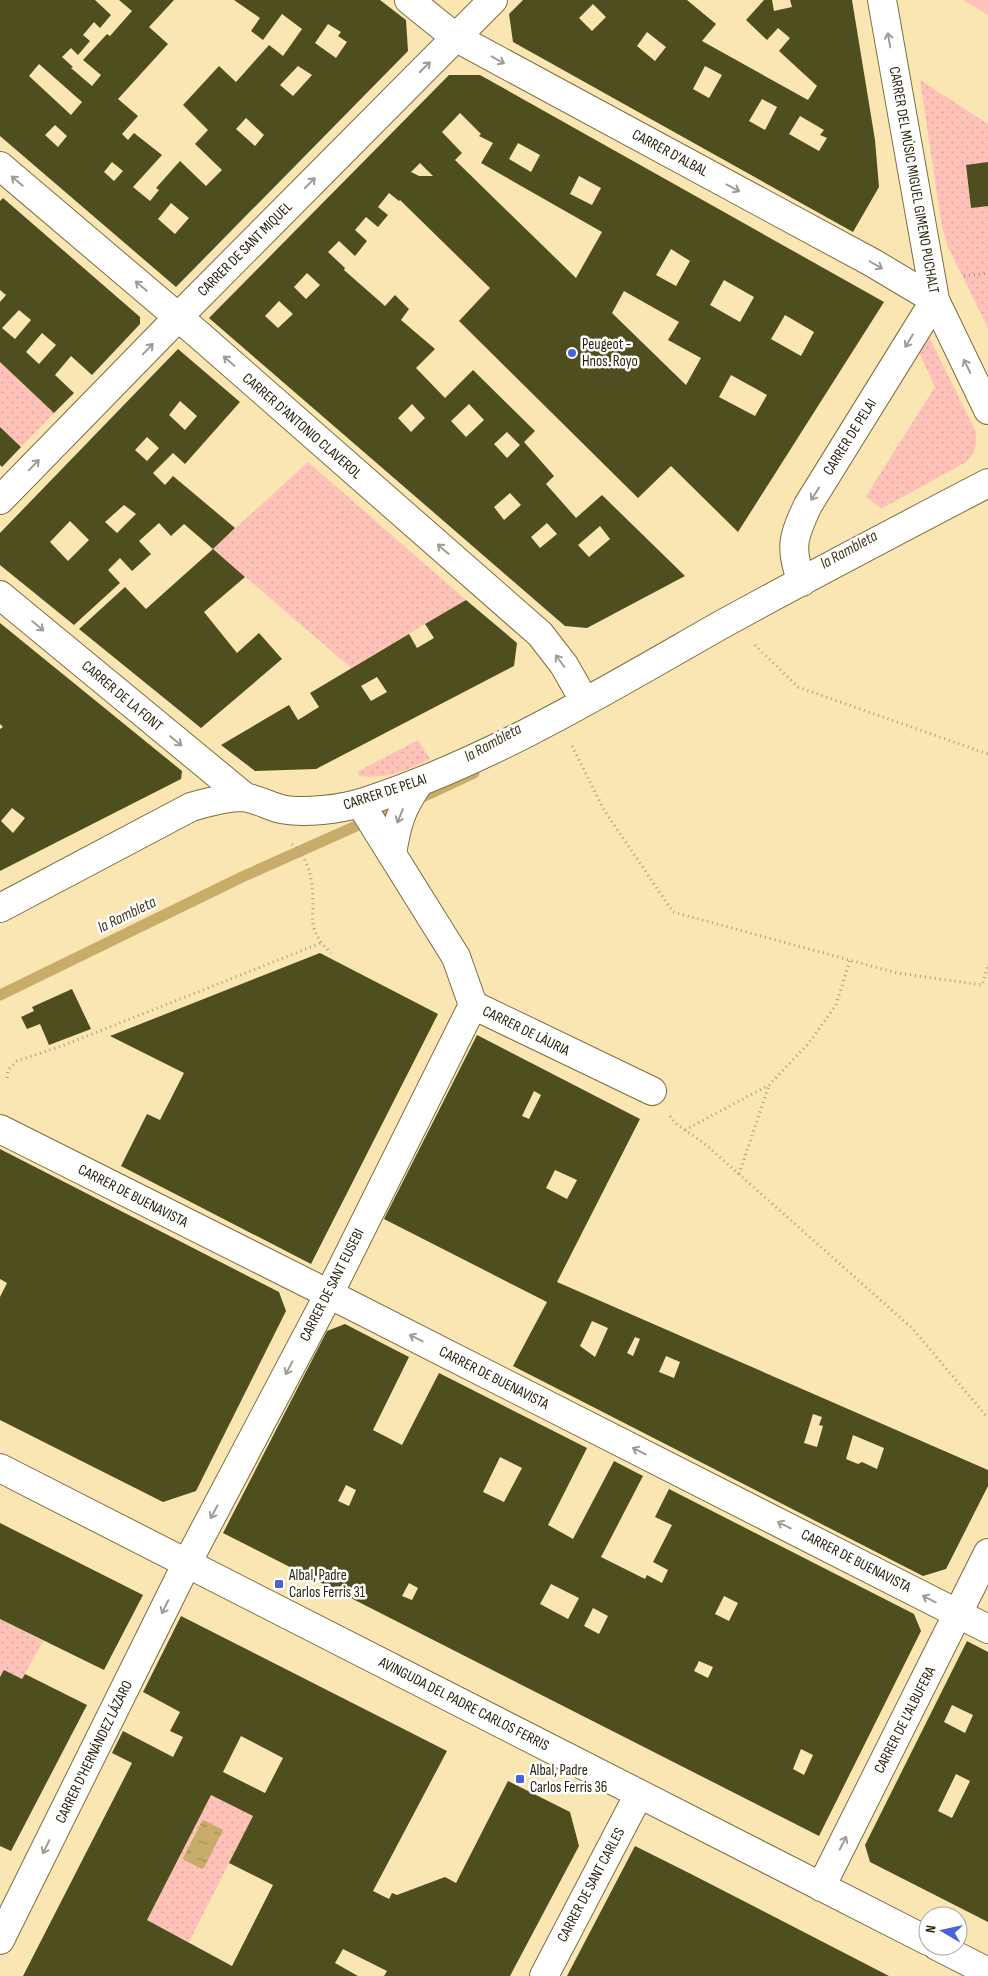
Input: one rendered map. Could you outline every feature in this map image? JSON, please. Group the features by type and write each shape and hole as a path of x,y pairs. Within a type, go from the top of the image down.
{"street":[{"name":"CARRER D'ALBAL","path":"409,0 455,37 873,264 935,300"},
{"name":"CARRER DE SANT MIQUEL","path":"0,500 178,317 493,0"},
{"name":"CARRER DEL MÚSIC MIGUEL GIMENO PUCHALT","path":"882,0 935,300 988,410"},
{"name":"CARRER D'ANTONIO CLAVEROL","path":"0,166 178,317 540,634 564,665 585,702"},
{"name":"CARRER DE PELAI","path":"802,582 794,561 794,544 797,528 808,505 935,300"},
{"name":"CARRER DE PELAI","path":"0,908 191,807 211,801 245,797 282,810 312,810 360,803 445,772 557,717 988,482"},
{"name":"CARRER DE LA FONT","path":"0,595 245,797"},
{"path":"392,854 398,820 407,800 419,782"},
{"name":"CARRER DE LÀURIA","path":"360,803 456,957 473,1005 652,1091"},
{"name":"CARRER DE SANT EUSEBI","path":"187,1563 328,1294 473,1005"},
{"name":"CARRER DE BUENAVISTA","path":"0,1129 988,1629"},
{"name":"AVINGUDA DEL PADRE CARLOS FERRIS","path":"0,1468 918,1936"},
{"name":"CARRER DE L'ALBUFERA","path":"821,1887 988,1553"},
{"name":"CARRER D'HERNÁNDEZ LÁZARO","path":"0,1940 187,1563"},
{"name":"CARRER DE SANT CARLES","path":"544,1976 639,1794"},
{"path":"957,1956 988,1972"}],"path":[{"path":"957,279 969,274 988,272"},
{"path":"730,621 798,687 988,754"},
{"path":"557,717 604,810 673,912 897,973 982,986 988,966"},
{"path":"286,841 300,851 308,866 313,889 313,924 321,943 331,953"},
{"path":"7,1078 8,1070 18,1061 62,1046 321,943"},
{"path":"685,1130 769,1085 808,1044 836,1005 850,960"},
{"path":"739,1174 769,1085"},
{"path":"675,1123 705,1144 912,1328 988,1418"}],"shaded area":[{"path":"963,0 988,0 988,15"},
{"path":"920,80 988,124 988,328 948,247 942,227"},
{"path":"927,338 930,339 976,432 975,448 972,456 966,462 881,509 866,496 935,387 917,348"},
{"path":"0,362 54,413 21,447 0,427"},
{"path":"308,462 466,600 351,668 213,549"},
{"path":"418,740 430,759 388,775 370,777 358,774 359,771"},
{"path":"0,1619 43,1641 22,1679 4,1670 0,1677"},
{"path":"211,1795 253,1816 189,1942 147,1920"}],"water":[{"path":"204,1820 223,1830 202,1869 183,1858"}],"building":[{"path":"0,0 95,0 111,15 100,28 94,22 83,35 90,41 78,55 71,48 62,57 73,67 71,68 92,86 101,75 83,60 107,34 110,36 132,11 119,0 174,0 149,27 168,44 118,99 138,116 122,134 128,140 134,133 162,155 133,187 150,201 159,190 156,188 180,161 206,186 222,170 195,144 208,130 183,105 219,66 236,82 269,45 283,56 302,29 282,14 263,40 251,31 260,18 234,0 380,0 406,20 408,51 176,287 0,136","holes":["328,24 341,32 338,36 347,42 336,58 315,43","39,64 82,102 71,115 29,76","298,66 312,75 293,96 280,85","246,118 264,135 255,146 236,129","55,125 67,136 58,147 45,135","112,162 123,171 114,181 104,172","171,203 189,218 175,234 158,219"]},
{"path":"523,0 687,0 716,24 702,41 808,100 817,86 779,51 790,38 778,28 767,40 746,20 764,0 772,0 774,11 792,7 790,0 852,0 875,140 879,187 853,232 513,42 509,14","holes":["593,4 606,17 592,31 579,18","647,32 666,47 655,61 637,46","705,66 722,75 709,98 693,89","762,99 777,107 765,130 749,121","800,116 824,130 820,135 827,138 819,151 789,134"]},
{"path":"449,75 480,75 884,302 738,532 671,466 638,498 459,321 490,288 400,200 389,193 378,207 388,215 378,227 366,217 355,230 367,241 355,256 339,241 328,252 345,268 344,270 385,306 395,295 409,309 401,320 435,349 416,368 445,398 473,370 535,431 524,442 554,476 546,484 576,518 602,495 685,576 587,628 565,626 209,318","holes":["460,113 481,134 479,136 493,143 481,163 602,232 576,278 455,160 462,153 442,132","518,143 540,155 531,172 509,159","420,163 433,176 419,176 411,172","579,176 601,188 592,205 570,194","671,249 690,261 676,286 656,275","307,273 320,285 306,299 294,287","724,280 754,297 740,322 710,305","624,291 679,322 668,340 701,358 686,385 612,313","279,301 293,314 278,328 265,316","785,315 814,332 801,356 771,339","731,375 767,395 755,416 719,397","412,404 425,418 411,432 398,418","469,404 484,420 466,437 451,421","507,432 520,445 507,458 494,444","510,493 521,505 504,520 494,507","547,523 557,534 540,548 531,537","600,526 610,539 589,557 578,545"]},
{"path":"988,162 988,206 971,208 966,165"},
{"path":"3,198 140,317 140,324 92,375 71,356 55,375 74,393 54,413 0,362 0,302 6,295 0,290 0,201","holes":["19,310 31,320 15,339 2,328","42,333 56,345 39,364 26,352"]},
{"path":"178,349 240,402 185,464 173,453 153,473 165,485 173,476 235,528 213,549 184,524 171,536 159,523 139,541 151,554 132,571 120,558 108,570 120,583 74,625 0,565 0,533","holes":["180,401 197,416 185,430 169,415","147,437 159,448 147,461 135,450","124,505 136,514 117,533 105,522","70,521 89,540 68,561 50,542"]},
{"path":"0,427 21,447 2,467 0,465"},
{"path":"213,549 245,577 204,612 237,653 259,633 282,659 201,728 79,629 125,587 146,609"},
{"path":"466,600 517,643 514,666 316,769 255,771 221,745 289,705 298,720 319,707 310,693 409,634 417,648 434,638 425,624","holes":["377,677 387,692 371,701 361,686"]},
{"path":"0,623 182,771 181,779 0,871 0,729 3,727 0,724","holes":["12,808 25,818 13,833 1,821"]},
{"path":"320,953 438,1014 311,1264 121,1166 147,1114 160,1120 184,1073 110,1036"},
{"path":"72,989 91,1029 49,1045 40,1024 27,1029 21,1017 34,1011 32,1007"},
{"path":"477,1035 640,1119 557,1282 988,1470 988,1486 946,1569 923,1576 513,1366 547,1302 384,1219","holes":["534,1091 541,1095 529,1119 522,1116","555,1170 577,1180 567,1199 546,1188","592,1321 608,1328 595,1357 580,1346","635,1337 640,1339 633,1356 627,1353","666,1356 680,1362 674,1378 659,1372","813,1414 822,1417 819,1425 823,1426 817,1447 804,1443","853,1435 884,1448 877,1469 862,1462 858,1464 846,1459"]},
{"path":"0,1149 279,1292 286,1311 196,1491 163,1502 0,1420 0,1297 7,1283 0,1279"},
{"path":"345,1324 409,1357 373,1430 402,1445 439,1373 587,1448 548,1525 573,1539 614,1461 643,1476 601,1557 645,1579 647,1575 662,1583 668,1570 653,1562 672,1525 655,1517 669,1489 914,1614 921,1631 819,1836 223,1533 327,1331","holes":["500,1457 522,1468 504,1502 483,1492","346,1485 356,1490 349,1506 338,1501","409,1583 418,1588 412,1600 402,1596","551,1584 579,1598 568,1619 540,1604","724,1596 738,1603 729,1621 715,1614","593,1608 608,1616 599,1634 584,1626","699,1661 713,1667 708,1678 694,1671","801,1749 813,1755 804,1775 793,1769"]},
{"path":"0,1523 143,1595 104,1670 0,1619"},
{"path":"181,1616 447,1751 373,1891 389,1899 392,1893 397,1895 445,1877 456,1883 508,1781 570,1812 579,1846 510,1976 384,1976 387,1971 343,1949 335,1963 358,1976 23,1976 132,1763 112,1753 123,1731 173,1757 183,1737 170,1731 180,1712 143,1692","holes":["241,1736 283,1758 265,1793 223,1772","211,1795 253,1816 229,1863 273,1885 232,1966 147,1920"]},
{"path":"967,1641 988,1652 988,1922 968,1912 968,1906 957,1906 870,1862 865,1845","holes":["952,1705 973,1715 965,1733 944,1722","956,1774 970,1781 952,1818 938,1811"]},
{"path":"4,1670 22,1679 25,1674 87,1705 11,1851 0,1846 0,1677"},
{"path":"635,1846 691,1874 889,1976 567,1976"}],"waterway":[{"name":"la Rambleta","path":"416,800 474,773"},
{"name":"la Rambleta","path":"0,995 242,877 401,806"}],"place":[{"name":"Peugeot - Hnos. Royo","path":"572,353"},
{"name":"Albal, Padre Carlos Ferris 31","path":"279,1584"},
{"name":"Albal, Padre Carlos Ferris 36","path":"520,1779"}]}
